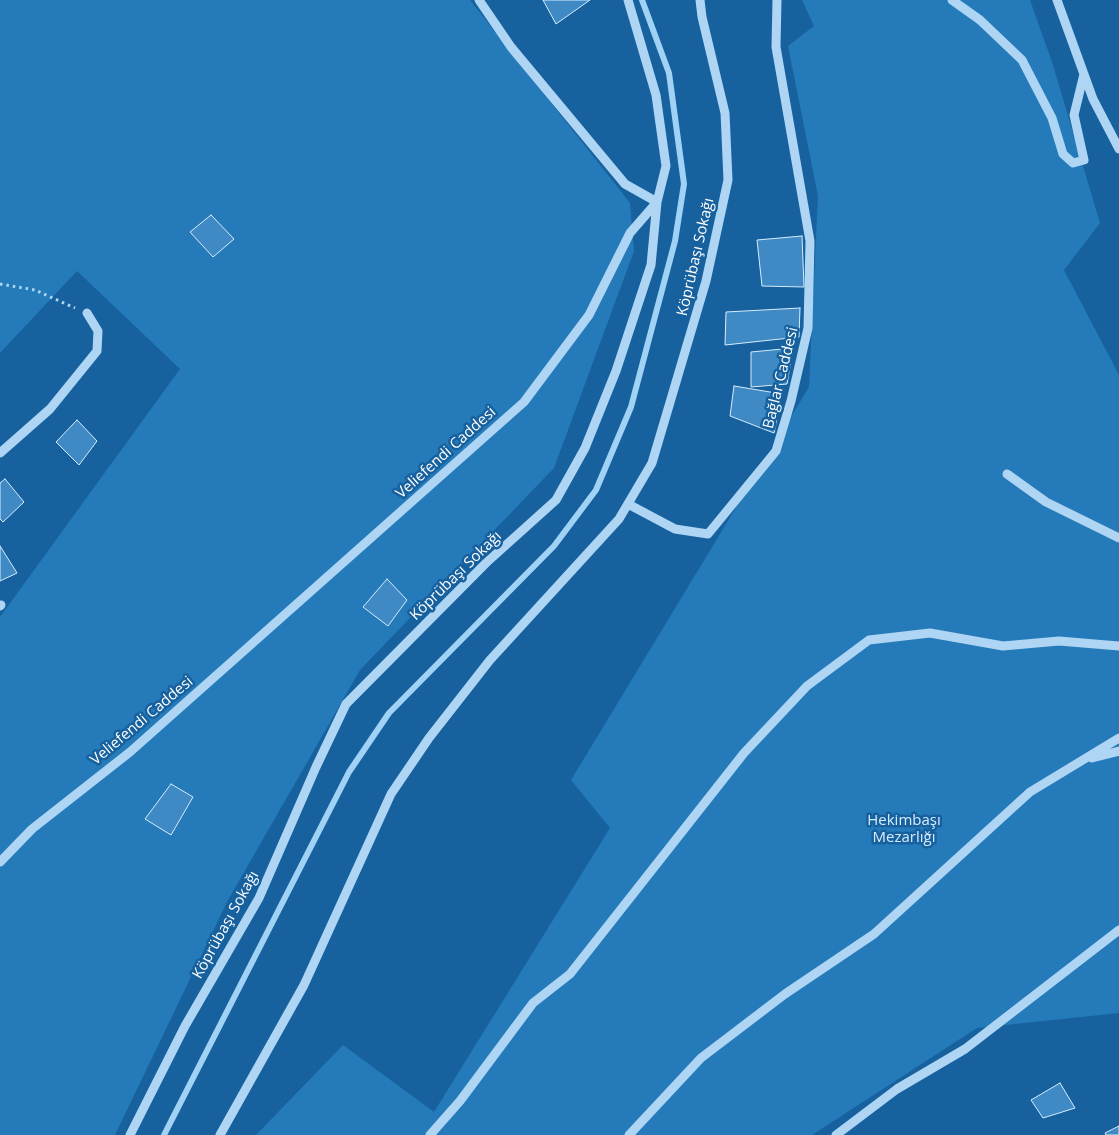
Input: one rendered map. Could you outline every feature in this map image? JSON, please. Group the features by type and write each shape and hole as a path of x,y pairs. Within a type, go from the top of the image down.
{"street":[{"path":"479,0 511,47 625,184 656,202"},
{"name":"Köprübaşı Sokağı","path":"130,1135 185,1026 259,898 316,766 346,704 486,563 556,500 585,448 616,371 651,265 656,202 666,166 656,95 628,0"},
{"name":"Köprübaşı Sokağı","path":"220,1135 304,985 391,794 429,738 490,660 619,520 652,463 676,388 706,281 728,180 726,113 702,17 700,0"},
{"name":"Bağlar Caddesi","path":"628,504 674,529 708,534 776,451 791,401 808,328 810,241 776,47 777,0"},
{"path":"952,0 980,20 1022,60 1052,118 1063,154 1072,163 1084,160 1074,114 1084,74"},
{"path":"1057,0 1093,99 1119,149"},
{"name":"Veliefendi Caddesi","path":"0,862 32,829 130,752 524,402 589,315 630,233 656,202"},
{"path":"0,453 50,409 96,351 98,331 87,313"},
{"path":"1007,474 1046,502 1119,538"},
{"path":"430,1135 460,1101 533,1003 570,974 605,932 692,817 744,753 807,686 869,640 930,633 1003,646 1059,641 1119,646"},
{"path":"628,1135 701,1058 785,994 874,934 1030,792 1119,738"},
{"path":"1082,761 1119,751"},
{"path":"836,1135 897,1089 965,1049 1119,930"}],"path":[{"path":"0,284 35,290 87,313"}],"green space":[{"path":"0,0 470,0 630,203 634,251 554,468 360,670 227,902 115,1135 0,1135 0,617 180,369 77,271 0,353"},
{"name":"Hekimbaşı Mezarlığı","path":"802,0 1030,0 1052,62 1100,223 1064,270 1119,375 1119,1013 977,1028 812,1135 256,1135 343,1045 434,1112 610,828 571,780 809,387 818,196 788,46 814,26"}],"building":[{"path":"543,0 590,0 556,24"},
{"path":"211,215 234,239 213,257 190,232"},
{"path":"802,236 804,287 762,286 757,240"},
{"path":"800,308 799,337 725,345 726,312"},
{"path":"793,348 787,384 751,387 751,352"},
{"path":"734,386 782,394 774,433 730,416"},
{"path":"77,420 97,441 79,465 56,442"},
{"path":"5,479 24,502 3,522 0,519 0,483"},
{"path":"0,546 17,573 0,581"},
{"path":"387,579 407,600 388,626 363,607"},
{"path":"171,784 193,797 171,835 145,819"},
{"path":"1060,1083 1075,1108 1043,1118 1031,1100"},
{"path":"1119,1126 1119,1135 1106,1135 1105,1133"}],"waterway":[{"path":"164,1135 349,772 389,713 554,546 596,490 631,407 675,241 684,184 669,73 642,0"}]}
